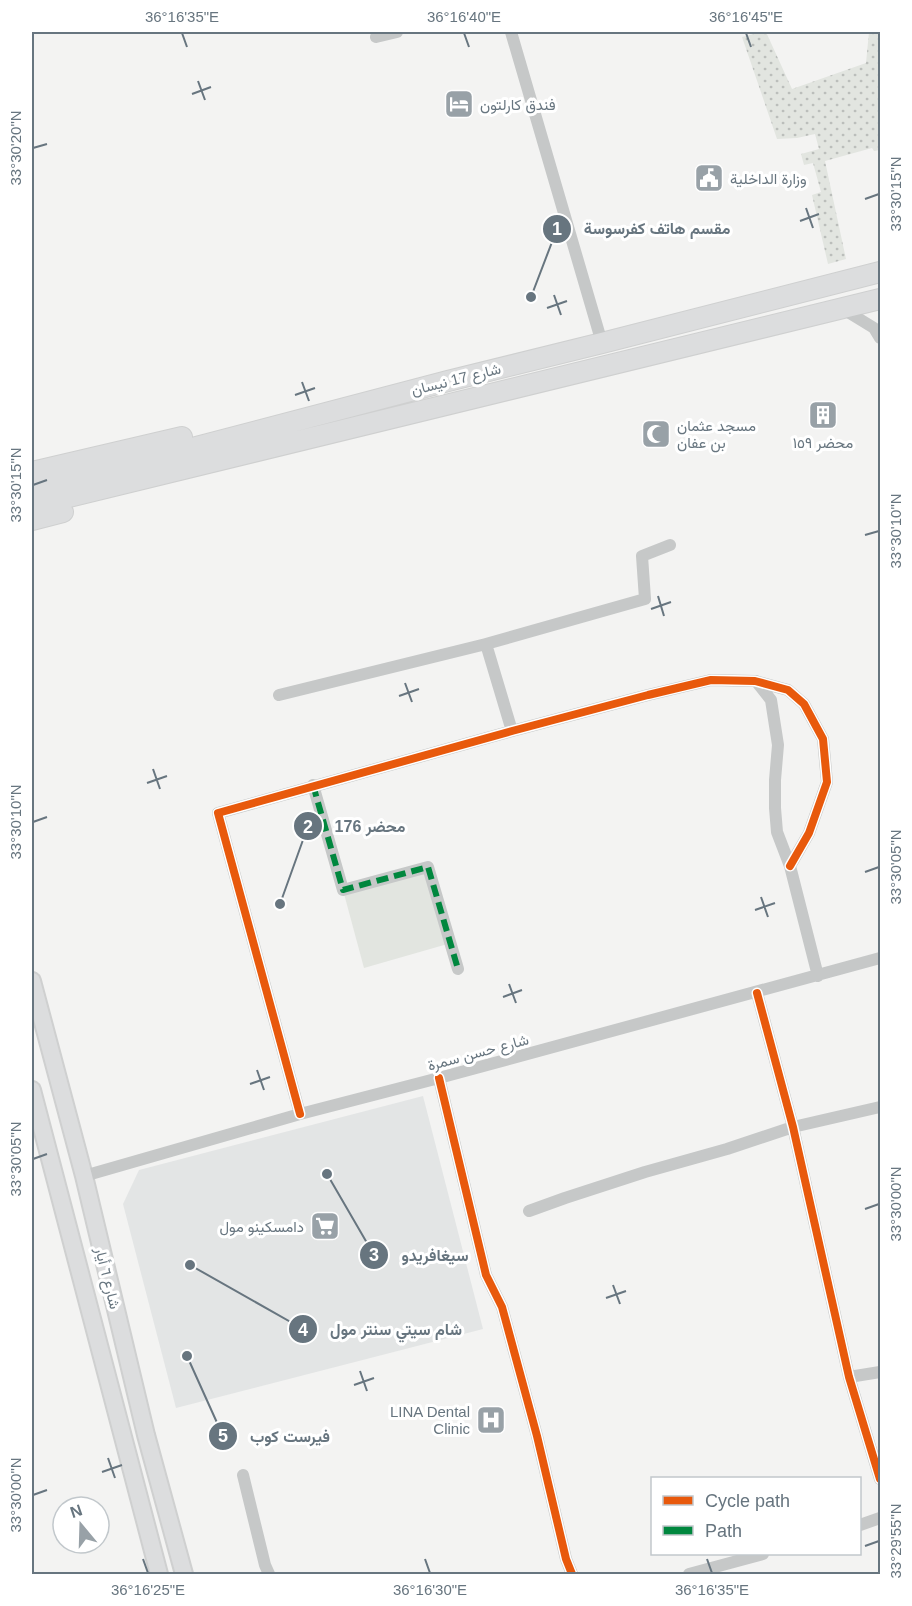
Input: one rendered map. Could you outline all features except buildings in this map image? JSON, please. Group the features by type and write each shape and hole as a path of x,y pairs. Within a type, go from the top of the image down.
{"main road":[{"name":"شارع 17 نيسان","path":"32,490 448,381 880,272"},
{"name":"شارع 17 نيسان","path":"32,506 880,299"},
{"path":"32,472 261,419 366,391 422,379 448,381"},
{"path":"32,520 382,429 452,402"},
{"name":"شارع ٦ أيار","path":"32,981 84,1176 146,1435 184,1575"},
{"name":"شارع ٦ أيار","path":"32,1090 159,1575"}],"street":[{"path":"376,37 396,32"},
{"path":"511,32 602,343"},
{"path":"843,309 874,328 880,338"},
{"path":"279,695 486,644 645,599 642,556 670,545"},
{"path":"486,644 512,731"},
{"path":"300,1114 218,813 512,731 711,680 755,681 788,690 804,705 823,739 827,782 809,833 790,866"},
{"path":"755,681 771,700 778,745 774,808 777,832 790,866 818,976"},
{"path":"313,785 343,890 428,867 458,969"},
{"name":"شارع حسن سمرة","path":"84,1176 300,1114 757,993 880,958"},
{"path":"757,993 793,1127 849,1377 880,1479"},
{"path":"439,1078 486,1275 502,1307 572,1575"},
{"path":"529,1211 645,1172 727,1149 793,1127 880,1107"},
{"path":"849,1377 880,1372"},
{"path":"243,1475 269,1575"},
{"path":"861,1525 880,1518"},
{"path":"689,1575 717,1571 760,1555"}],"shaded area":[{"path":"766,32 792,89 866,63 869,32 880,32 880,150 874,151 872,148 825,161 846,259 828,264 812,195 821,192 813,163 804,165 801,154 819,149 815,134 777,139 742,37"},
{"path":"428,867 451,943 364,968 343,890"},
{"path":"423,1096 483,1329 176,1408 123,1204 139,1170"}],"marked path":[{"path":"313,785 343,890 428,867 458,969"}],"cycle path":[{"path":"300,1114 218,813 648,695 711,680 755,681 788,690 804,704 823,739 827,782 809,833 790,866"},
{"path":"757,993 793,1127 849,1377 880,1479"},
{"path":"439,1078 486,1275 502,1307 537,1436 566,1559 572,1574"}],"place":[{"name":"فندق كارلتون","path":"459,104"},
{"name":"وزارة الداخلية","path":"709,178"},
{"name":"مقسم هاتف كفرسوسة","path":"531,297"},
{"name":"محضر ١٥٩","path":"823,415"},
{"name":"مسجد عثمان بن عفان","path":"656,434"},
{"name":"محضر 176","path":"280,904"},
{"name":"سيغافريدو","path":"327,1174"},
{"name":"دامسكينو مول","path":"325,1226"},
{"name":"شام سيتي سنتر مول","path":"190,1265"},
{"name":"فيرست كوب","path":"187,1356"},
{"name":"LINA Dental Clinic","path":"491,1420"}]}
